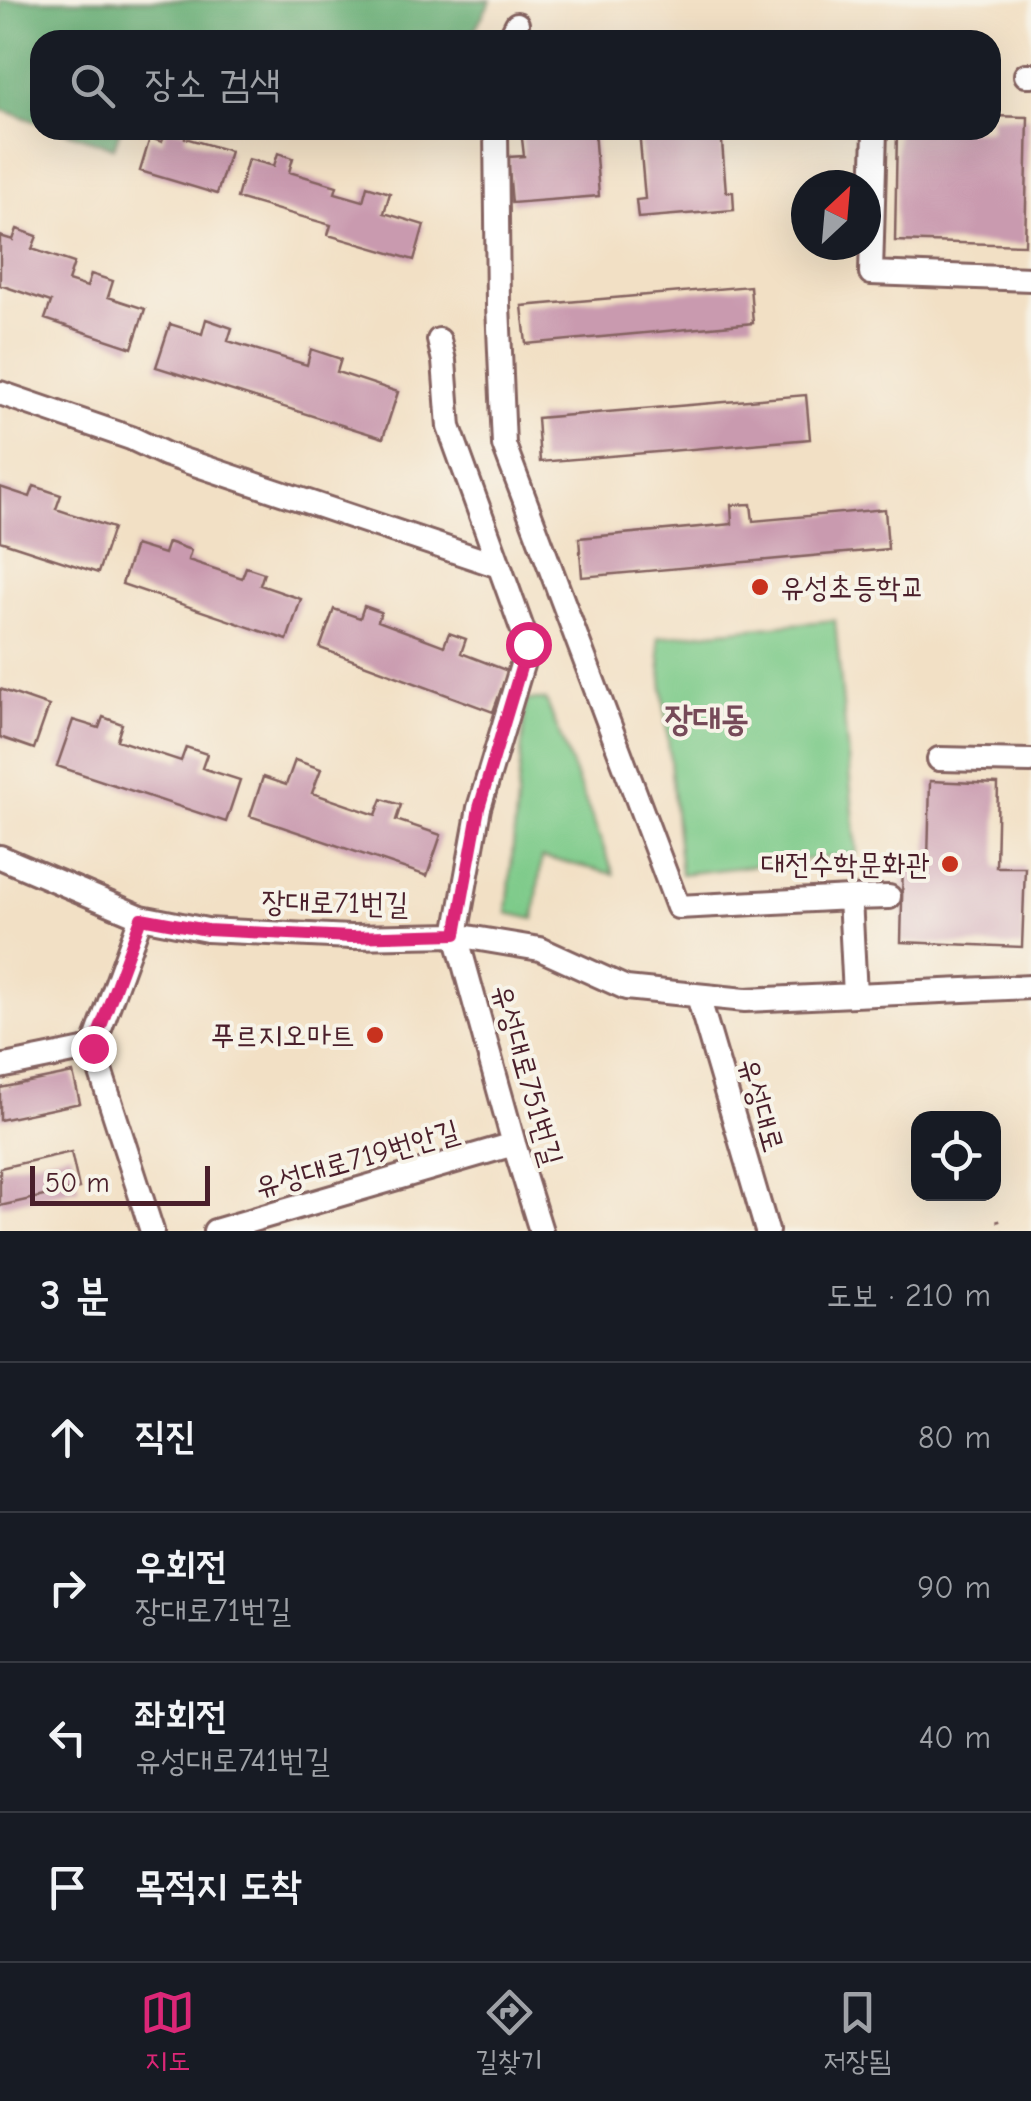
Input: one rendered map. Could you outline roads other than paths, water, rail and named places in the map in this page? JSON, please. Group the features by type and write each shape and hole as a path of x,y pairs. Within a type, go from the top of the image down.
{"street":[{"path":"496,140 504,444 678,907 889,897"},
{"path":"875,140 871,273 1031,279"},
{"path":"439,340 448,427 528,644 479,808 456,934"},
{"path":"0,393 132,438 182,460 499,566"},
{"path":"939,760 1031,760"},
{"name":"장대로71번길","path":"0,856 141,918 207,930 351,937 456,934 540,949 626,988 745,1000 1031,987"},
{"path":"850,898 855,995"},
{"path":"141,918 93,1048 152,1231"},
{"name":"유성대로751번길","path":"456,934 541,1231"},
{"name":"유성대로","path":"698,996 767,1231"},
{"path":"0,1067 93,1048"},
{"name":"유성대로719번안길","path":"216,1231 514,1144"}],"place":[{"name":"유성초등학교","path":"760,587"},
{"name":"대전수학문화관","path":"950,864"},
{"name":"푸르지오마트","path":"375,1035"}],"district":[{"name":"장대동","path":"707,718"}]}
